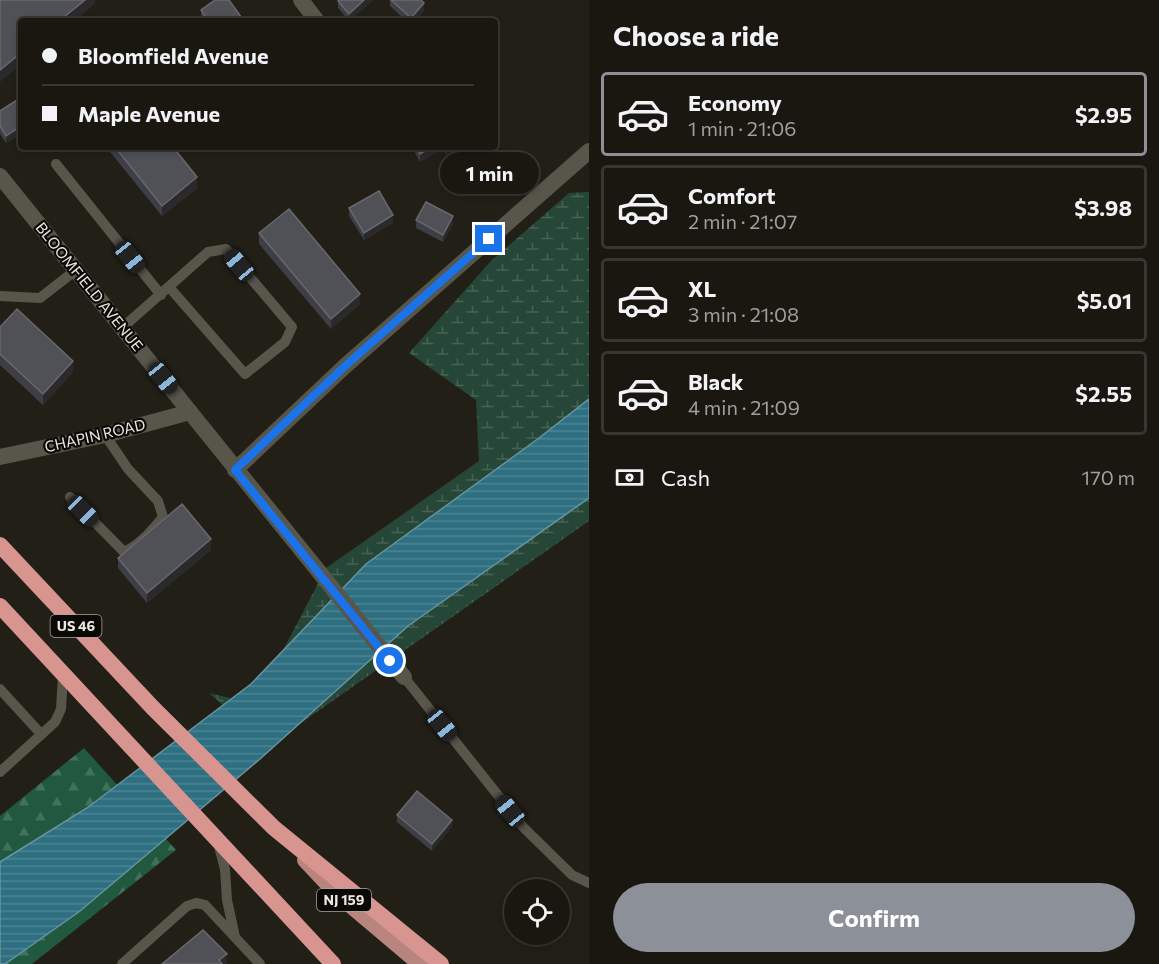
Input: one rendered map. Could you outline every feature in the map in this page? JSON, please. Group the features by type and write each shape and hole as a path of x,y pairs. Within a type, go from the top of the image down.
{"highway":[{"name":"US 46","path":"0,544 153,708 234,790 274,828 441,964"},
{"name":"US 46","path":"0,606 333,964"}],"main road":[{"name":"NJ 159","path":"274,828 337,894 420,964"}],"street":[{"path":"301,0 315,18"},
{"path":"235,470 344,367 589,151"},
{"name":"BLOOMFIELD AVENUE","path":"0,176 404,677"},
{"name":"CHAPIN ROAD","path":"0,457 105,435 190,412"}],"lane":[{"path":"56,164 165,291 245,374 285,342 292,327 226,249 208,252 165,291 122,328"},
{"path":"0,296 40,298 76,270"},
{"path":"70,497 124,552 133,548 147,536 163,517 158,501 128,469 105,435"},
{"path":"0,772 55,722 61,709 63,674"},
{"path":"404,677 524,828 572,875 589,883"},
{"path":"0,689 41,734"},
{"path":"217,840 225,869 227,900 235,937"},
{"path":"122,964 187,906 196,903 205,905 260,964"}],"green space":[{"path":"589,192 589,521 281,737 273,748 209,693 255,704 326,568 479,461 476,400 409,353 491,261 569,193"},
{"path":"84,748 176,850 32,964 0,964 0,816"}],"water":[{"path":"589,399 589,498 408,626 260,759 80,911 5,964 0,964 0,862 87,808 251,684 366,564"}],"building":[{"path":"0,0 85,0 63,18 18,18 18,55 0,70"},
{"path":"215,0 229,0 242,18 206,18 201,10"},
{"path":"339,0 364,0 349,14"},
{"path":"391,0 421,0 424,3 411,18"},
{"path":"18,99 18,128 6,136 0,126 0,111"},
{"path":"117,150 175,150 197,177 162,206"},
{"path":"379,191 393,215 364,233 349,208"},
{"path":"426,202 453,216 443,235 416,220"},
{"path":"289,209 360,294 331,319 259,233"},
{"path":"17,309 73,361 43,394 0,354 0,327"},
{"path":"182,504 211,539 147,593 118,558"},
{"path":"417,791 452,820 432,844 397,815"},
{"path":"203,930 227,954 219,960 222,964 162,964"}],"route":[{"path":"390,661 235,470 344,367 489,239"}]}
